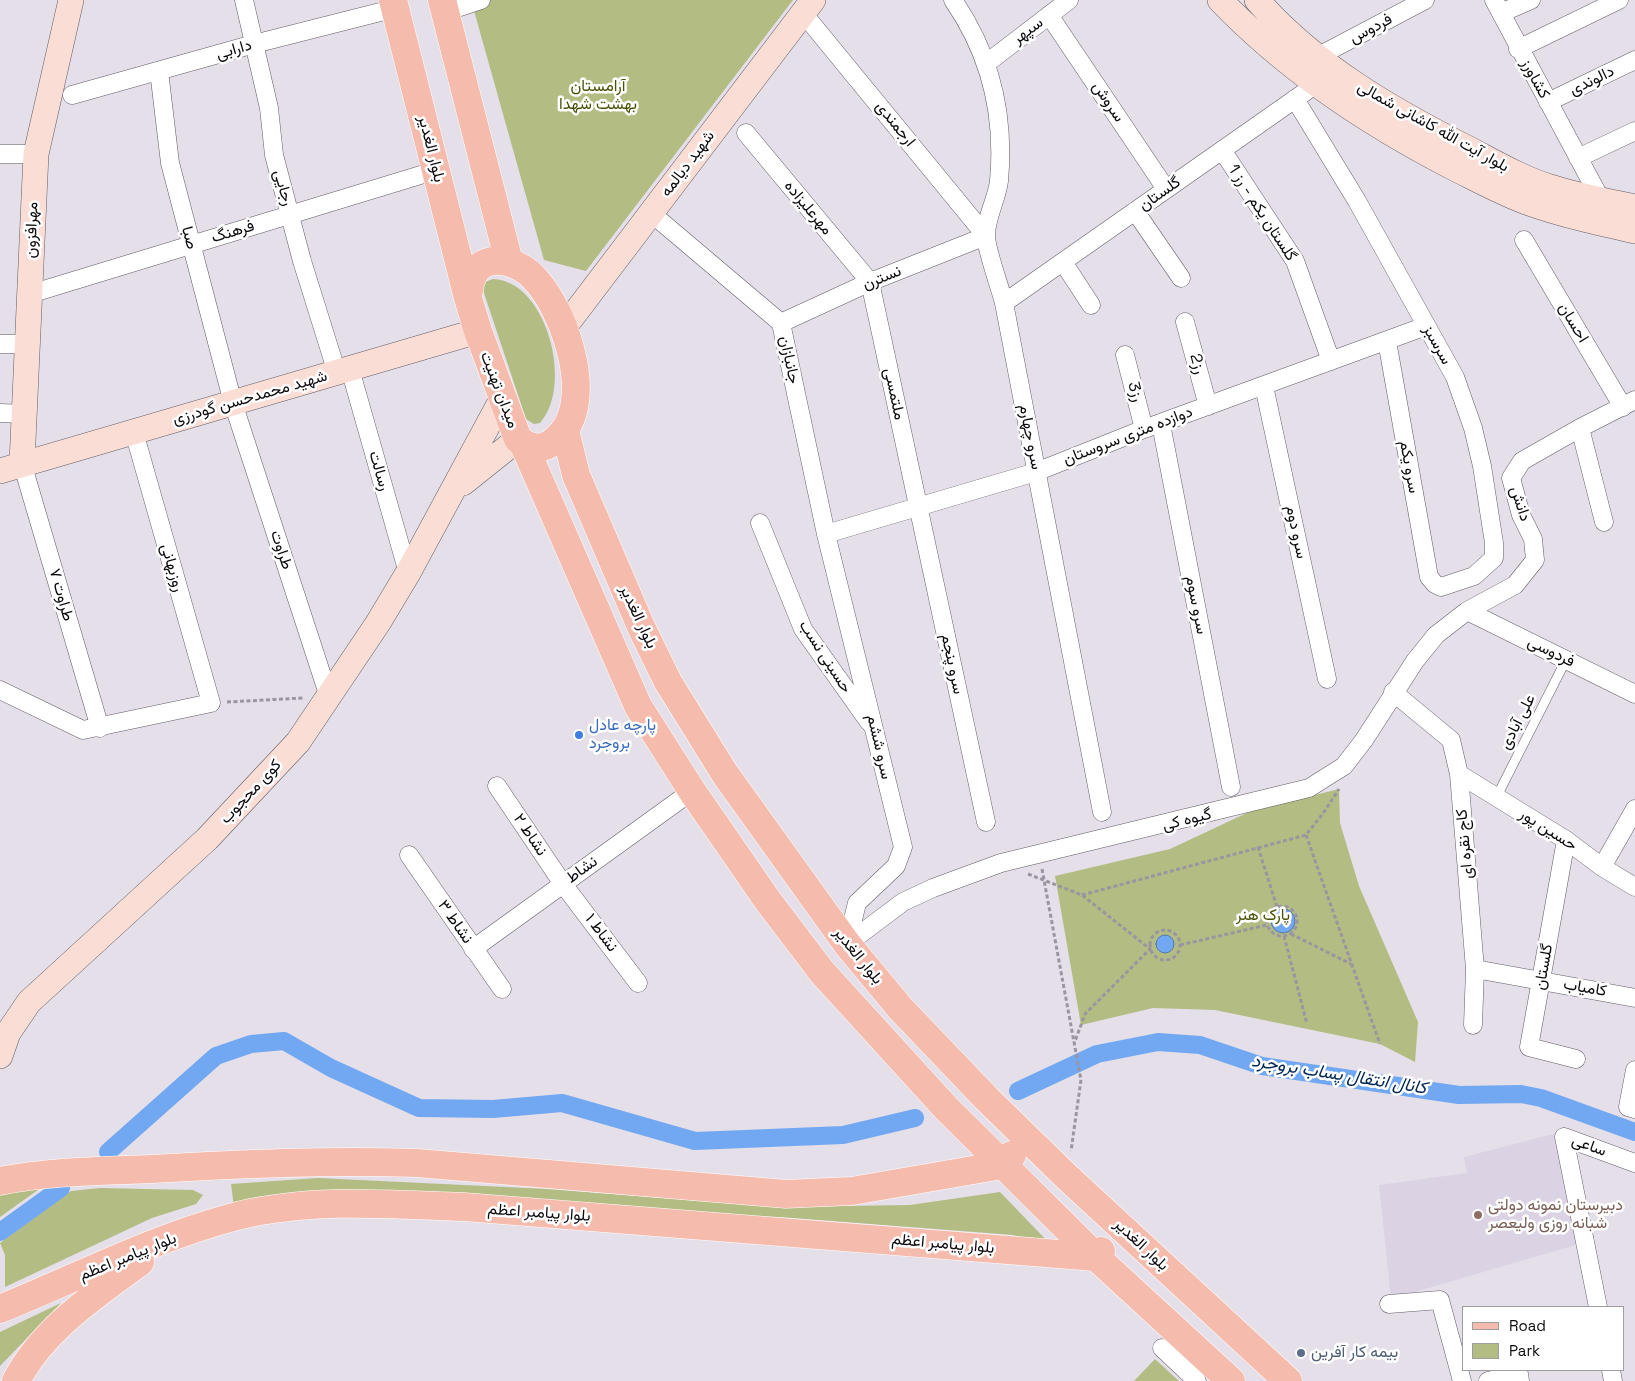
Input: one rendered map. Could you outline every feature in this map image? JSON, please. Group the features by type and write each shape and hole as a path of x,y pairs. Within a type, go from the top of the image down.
{"main road":[{"name":"بلوار الغدیر","path":"394,4 468,298"},
{"path":"443,6 509,262"},
{"path":"468,298 472,278 478,269 493,262 509,262 529,273 540,284 550,300 563,329 576,377 574,405 565,430"},
{"name":"میدان تهنیت","path":"468,298 502,399 521,442 541,447 551,444 565,430"},
{"name":"بلوار الغدیر","path":"565,430 576,475 642,629 668,682 725,774 847,944 900,1008 1026,1138 1288,1381"},
{"path":"521,442 638,706 692,791 768,901 822,972 904,1063 1002,1165 1096,1257 1231,1381"},
{"path":"0,1181 29,1175 79,1172 265,1162 356,1161 417,1163 803,1194 852,1192 1002,1165 1026,1138"},
{"name":"بلوار پیامبر اعظم","path":"0,1309 174,1238 238,1216 277,1209 327,1205 396,1204 464,1207 1096,1257"},
{"path":"1096,1257 1123,1228"},
{"path":"16,1381 36,1350 75,1311 174,1238"}],"street":[{"name":"مهرافزون","path":"11,467 26,414 36,154 71,0"},
{"name":"رجایی","path":"244,0 269,108 274,155 290,215 343,371"},
{"path":"443,6 481,0"},
{"name":"سرو چهارم","path":"953,0 968,22 987,63 1001,126 999,183 986,236 1004,303 1102,812"},
{"name":"سپهر","path":"987,63 1069,0"},
{"name":"بلوار آیت الله کاشانی شمالی","path":"1220,0 1242,24 1323,70 1363,90 1432,131 1518,174 1548,186 1635,207"},
{"name":"بلوار آیت الله کاشانی شمالی","path":"1257,0 1323,70 1429,155 1500,190 1556,212 1635,231"},
{"name":"فردوس","path":"1323,70 1425,0"},
{"path":"1497,7 1530,0"},
{"path":"1518,48 1619,0"},
{"name":"دارابی","path":"72,95 394,4"},
{"name":"شهید دیالمه","path":"563,329 808,6"},
{"name":"ارجمندی","path":"808,6 986,236"},
{"name":"کشاورز","path":"1497,7 1601,200"},
{"name":"سروش","path":"1049,15 1166,189"},
{"name":"دالوندی","path":"1548,102 1635,60"},
{"name":"گلستان","path":"1004,303 1294,99 1323,70"},
{"name":"صبا","path":"159,71 170,163 232,403"},
{"name":"سرسبز","path":"1294,99 1357,200 1455,377 1473,428 1482,466 1494,543 1494,558 1474,576 1441,586"},
{"path":"1578,158 1635,131"},
{"name":"مهرعلیزاده","path":"746,133 870,282"},
{"name":"گلستان یکم - رز 1","path":"1222,150 1295,261 1331,361"},
{"path":"0,154 36,154"},
{"name":"فرهنگ","path":"30,294 436,170"},
{"path":"1135,211 1181,278"},
{"name":"جانبازان","path":"651,213 781,322 826,534"},
{"name":"نسترن","path":"781,322 870,282 986,236"},
{"name":"احسان","path":"1524,240 1629,403"},
{"path":"1063,262 1091,305"},
{"name":"ملتمسی","path":"870,282 918,506"},
{"name":"رز2","path":"1185,322 1208,406"},
{"name":"دوازده متری سروستان","path":"826,534 1036,472 1153,426 1426,326"},
{"name":"شهید محمدحسن گودرزی","path":"11,467 478,331"},
{"name":"سرو یکم","path":"1387,341 1429,577 1435,584 1441,586"},
{"path":"0,344 28,344"},
{"name":"رز3","path":"1126,355 1153,426"},
{"name":"رسالت","path":"343,371 408,574"},
{"name":"سرو دوم","path":"1264,386 1327,679"},
{"name":"کوی محجوب","path":"0,1056 8,1033 29,1002 207,839 298,742 408,574 456,489 502,399"},
{"name":"طراوت","path":"232,403 329,697"},
{"name":"دانش","path":"1467,611 1515,585 1535,560 1533,540 1521,515 1511,478 1522,461 1629,403"},
{"path":"0,413 26,414"},
{"name":"سرو سوم","path":"1153,426 1231,787"},
{"path":"1580,428 1604,522"},
{"name":"روزبهانی","path":"134,432 211,703"},
{"path":"456,489 521,442"},
{"name":"طراوت ۷","path":"11,467 100,728"},
{"path":"1484,486 1511,478"},
{"name":"سرو پنجم","path":"918,506 986,822"},
{"name":"حسینی نسب","path":"760,523 803,629 875,730"},
{"name":"سرو ششم","path":"826,534 903,847 896,866 857,904 847,944"},
{"name":"گیوه کی","path":"847,944 904,902 932,888 1002,863 1309,788 1344,766 1364,740 1393,692 1436,635 1467,611"},
{"name":"فردوسی","path":"1467,611 1635,694"},
{"path":"0,690 83,730 100,728 211,703"},
{"name":"کاج نقره ای","path":"1393,692 1451,740 1459,774 1475,968 1473,1025"},
{"name":"حسین پور","path":"1459,774 1566,840 1602,867 1635,887"},
{"name":"نشاط ۲","path":"497,786 564,884"},
{"name":"نشاط","path":"473,949 692,791"},
{"path":"1602,867 1635,809"},
{"name":"گلستان","path":"1566,840 1530,1047 1576,1058"},
{"name":"نشاط ۳","path":"409,856 502,989"},
{"name":"نشاط ۱","path":"564,884 638,982"},
{"name":"کامیاب","path":"1475,968 1635,998"},
{"path":"1632,1108 1635,1070"},
{"name":"ساعی","path":"1598,1306 1564,1137 1635,1163"},
{"path":"1389,1304 1440,1300 1462,1381"},
{"path":"1162,1348 1196,1381"},
{"path":"1488,1381 1519,1374 1520,1381"}],"lane":[{"name":"علی آبادی","path":"1496,798 1566,660"}],"path":[{"path":"211,703 329,697"},
{"path":"1082,895 1306,835 1339,789 1344,766"},
{"path":"1306,835 1380,1044"},
{"path":"1258,847 1277,907"},
{"path":"1040,854 1081,1080 1067,1177"},
{"path":"1002,863 1082,895 1150,949 1153,955 1166,960 1178,952 1180,945 1178,938 1166,930 1153,935 1150,949 1085,1014 1074,1044"},
{"path":"1277,907 1291,908 1296,914 1296,928 1291,934 1284,936 1271,931 1267,925 1271,911 1277,907"},
{"path":"1180,945 1267,925"},
{"path":"1291,934 1352,964"},
{"path":"1284,936 1307,1024"}],"shaded area":[{"name":"دبیرستان نمونه دولتی شبانه روزی ولیعصر","path":"1557,1133 1579,1244 1391,1299 1379,1185 1467,1173 1464,1157"}],"green space":[{"name":"آرامستان بهشت شهدا","path":"471,0 793,0 586,271 544,260"},
{"path":"493,279 512,284 528,297 541,316 550,338 555,385 550,406 540,423 534,424 526,419 483,290 485,282"},
{"name":"پارک هنر","path":"1339,789 1340,823 1359,886 1418,1022 1415,1062 1380,1044 1215,1010 1153,1008 1081,1025 1055,876 1170,849 1251,811"},
{"path":"318,1178 547,1189 778,1207 910,1205 1000,1192 1052,1246 1013,1235 780,1217 234,1207 231,1184"},
{"path":"49,1182 0,1217 0,1190"},
{"path":"100,1188 193,1190 203,1195 196,1204 152,1218 5,1287 5,1255 0,1243 71,1191"},
{"path":"61,1303 0,1366 0,1332"},
{"path":"1155,1359 1179,1381 1134,1381"}],"water":[{"path":"1283,909 1291,913 1295,921 1291,929 1283,933 1275,929 1271,921 1275,913"},
{"path":"1165,935 1171,938 1174,944 1171,950 1165,953 1159,950 1156,944 1159,938"}],"waterway":[{"name":"کانال انتقال پساب بروجرد","path":"108,1152 216,1056 251,1044 284,1041 331,1068 419,1108 493,1109 562,1103 695,1141 843,1135 915,1118"},
{"name":"کانال انتقال پساب بروجرد","path":"1018,1091 1097,1054 1158,1042 1200,1045 1262,1066 1459,1095 1521,1094 1541,1098 1635,1132"},
{"name":"کانال انتقال پساب بروجرد","path":"0,1232 61,1188"}],"place":[{"name":"پارچه عادل بروجرد","path":"579,735"},
{"name":"دبیرستان نمونه دولتی شبانه روزی ولیعصر","path":"1478,1215"},
{"name":"بیمه کار آفرین","path":"1301,1353"}]}
